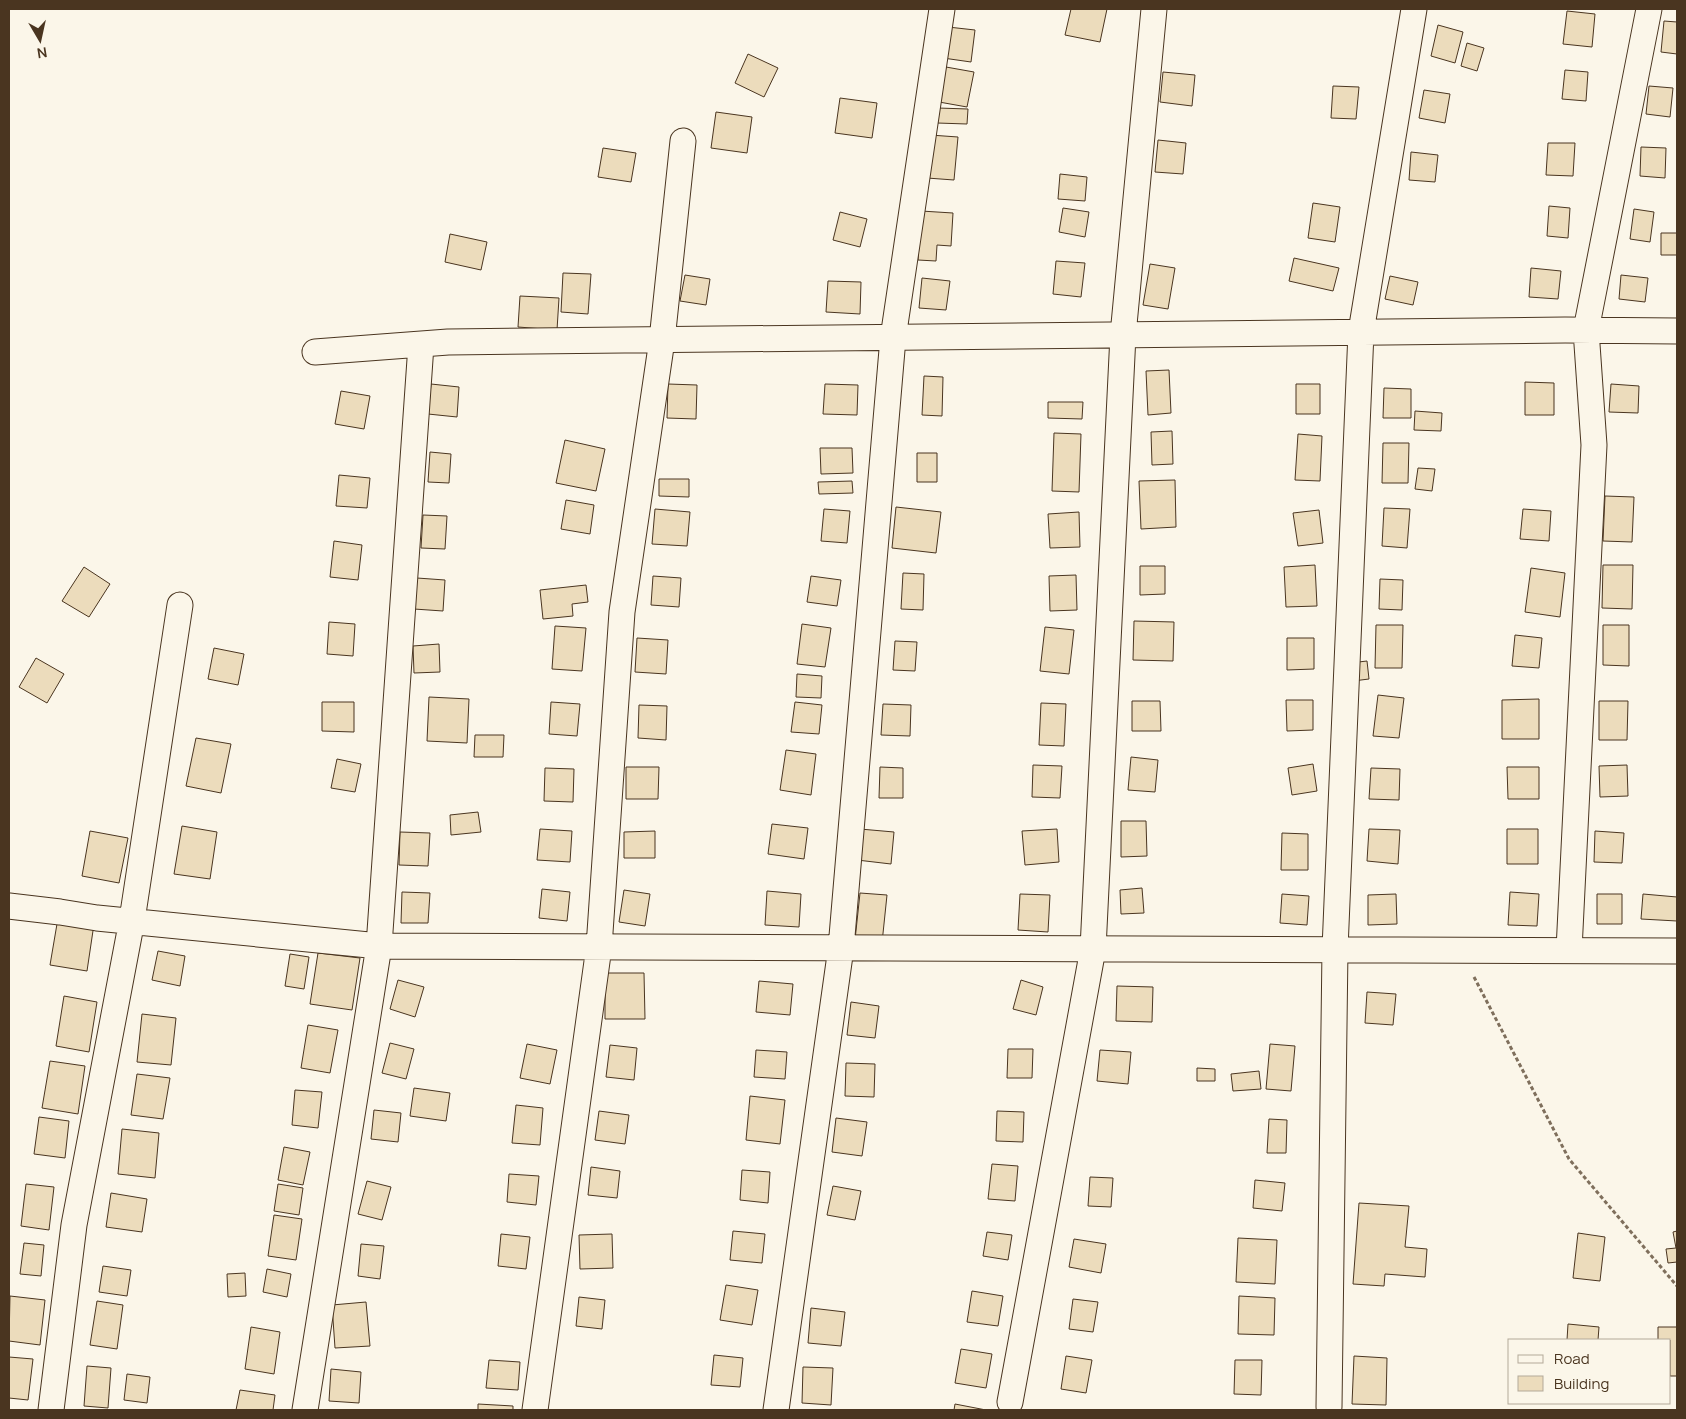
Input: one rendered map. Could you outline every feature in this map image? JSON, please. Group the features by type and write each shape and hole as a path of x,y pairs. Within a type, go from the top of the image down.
{"street":[{"path":"776,1410 840,948 893,338 942,9"},
{"path":"1010,1402 1093,949 1123,335 1154,9"},
{"path":"1328,1407 1335,949 1361,332 1414,9"},
{"path":"1569,950 1594,446 1586,330 1649,9"},
{"path":"536,1410 599,947 622,612 662,340 683,141"},
{"path":"315,352 448,342 1361,332 1677,331"},
{"path":"305,1410 379,946 421,344"},
{"path":"51,1410 74,1225 132,920 180,605"},
{"path":"9,906 97,918 379,946 1677,951"}],"path":[{"path":"1460,950 1569,1159 1677,1286"}],"building":[{"path":"1071,9 1107,9 1100,42 1065,35"},
{"path":"1567,11 1595,14 1592,47 1563,44"},
{"path":"1664,21 1677,22 1677,54 1661,52"},
{"path":"1438,25 1463,32 1455,63 1431,56"},
{"path":"948,27 975,30 971,62 943,58"},
{"path":"1467,43 1484,48 1477,71 1461,66"},
{"path":"748,54 778,68 764,97 735,83"},
{"path":"946,67 974,72 967,107 939,102"},
{"path":"1565,70 1588,72 1586,101 1562,99"},
{"path":"1163,72 1195,75 1192,106 1160,102"},
{"path":"1333,86 1359,87 1356,119 1331,118"},
{"path":"1649,86 1673,88 1670,117 1646,114"},
{"path":"1424,90 1450,94 1445,123 1419,118"},
{"path":"840,98 877,103 872,138 835,133"},
{"path":"938,108 968,109 967,124 937,123"},
{"path":"716,112 752,117 747,153 711,148"},
{"path":"930,135 958,137 954,180 927,178"},
{"path":"1158,140 1186,143 1183,174 1155,172"},
{"path":"1548,143 1575,143 1573,176 1546,175"},
{"path":"1641,147 1666,148 1665,178 1640,176"},
{"path":"603,148 636,153 631,182 598,177"},
{"path":"1411,152 1438,155 1435,182 1409,180"},
{"path":"1060,174 1087,177 1085,201 1058,199"},
{"path":"1313,203 1340,207 1335,242 1308,238"},
{"path":"1549,206 1570,208 1568,238 1547,236"},
{"path":"1063,208 1089,212 1085,237 1059,232"},
{"path":"1634,209 1654,212 1650,242 1630,239"},
{"path":"921,211 953,213 951,246 937,245 936,261 918,260"},
{"path":"840,212 867,219 860,247 833,240"},
{"path":"1661,233 1677,233 1677,255 1661,255"},
{"path":"450,234 487,242 481,270 445,262"},
{"path":"1294,258 1339,268 1333,291 1289,281"},
{"path":"1056,261 1085,263 1081,297 1053,294"},
{"path":"1150,264 1175,268 1168,309 1143,305"},
{"path":"1531,268 1561,271 1558,299 1529,297"},
{"path":"563,273 591,274 588,314 561,312"},
{"path":"685,275 710,279 706,305 680,301"},
{"path":"1621,275 1648,278 1645,302 1619,299"},
{"path":"1390,276 1418,282 1413,305 1385,299"},
{"path":"922,278 950,281 946,310 919,308"},
{"path":"828,281 861,282 860,314 826,312"},
{"path":"520,296 559,298 557,330 518,327"},
{"path":"1169,370 1171,413 1148,415 1146,371"},
{"path":"924,376 943,377 942,416 922,415"},
{"path":"1525,382 1554,383 1554,415 1525,415"},
{"path":"431,384 459,387 457,417 428,414"},
{"path":"668,384 697,385 696,419 667,418"},
{"path":"825,384 858,385 857,415 823,414"},
{"path":"1296,384 1320,384 1320,414 1296,414"},
{"path":"1611,384 1639,386 1638,413 1609,412"},
{"path":"1384,388 1411,389 1411,418 1383,418"},
{"path":"341,391 370,396 364,429 335,424"},
{"path":"1048,402 1083,402 1082,419 1048,418"},
{"path":"1415,411 1442,413 1441,431 1414,430"},
{"path":"1172,431 1173,464 1152,465 1151,432"},
{"path":"1054,433 1081,434 1079,492 1052,491"},
{"path":"1298,434 1322,436 1320,481 1295,480"},
{"path":"565,440 605,449 596,491 556,483"},
{"path":"1383,443 1409,443 1408,483 1382,483"},
{"path":"820,448 852,448 853,473 821,474"},
{"path":"430,452 451,454 449,483 428,482"},
{"path":"917,453 937,453 937,482 917,482"},
{"path":"1418,468 1435,469 1432,491 1415,489"},
{"path":"339,475 370,478 367,508 336,506"},
{"path":"659,479 689,479 689,497 659,496"},
{"path":"1175,480 1176,527 1141,529 1139,481"},
{"path":"852,481 853,493 819,494 818,482"},
{"path":"1605,496 1634,497 1632,542 1603,541"},
{"path":"566,500 594,505 590,534 561,529"},
{"path":"896,507 941,512 936,553 892,548"},
{"path":"1384,508 1410,509 1407,548 1382,546"},
{"path":"655,509 690,512 687,546 652,544"},
{"path":"824,509 850,511 847,543 821,541"},
{"path":"1523,509 1551,511 1549,541 1520,539"},
{"path":"1319,510 1323,543 1298,546 1293,513"},
{"path":"1079,512 1080,547 1050,548 1048,514"},
{"path":"423,515 447,516 445,549 421,548"},
{"path":"334,541 362,545 358,580 330,577"},
{"path":"1315,565 1317,606 1286,607 1284,567"},
{"path":"1603,565 1633,565 1632,609 1602,608"},
{"path":"1140,566 1165,566 1165,594 1140,595"},
{"path":"84,567 110,584 89,617 62,601"},
{"path":"1531,568 1565,573 1560,617 1525,612"},
{"path":"903,573 924,574 923,610 901,609"},
{"path":"1076,575 1077,610 1050,611 1049,576"},
{"path":"653,576 681,578 679,607 651,605"},
{"path":"811,576 841,580 837,606 807,602"},
{"path":"417,578 445,580 443,611 414,609"},
{"path":"1380,579 1403,580 1402,610 1379,609"},
{"path":"586,585 588,602 572,604 573,616 543,619 540,590"},
{"path":"1134,621 1174,622 1173,661 1133,660"},
{"path":"329,622 355,624 353,656 327,654"},
{"path":"802,624 831,628 825,667 797,664"},
{"path":"1376,625 1403,625 1402,668 1375,668"},
{"path":"1603,625 1629,625 1629,666 1603,665"},
{"path":"555,626 586,628 582,671 552,669"},
{"path":"1045,627 1074,630 1069,674 1040,671"},
{"path":"1515,635 1542,638 1539,668 1512,666"},
{"path":"637,638 668,640 666,674 635,672"},
{"path":"1287,638 1314,638 1314,669 1287,670"},
{"path":"895,641 917,642 915,671 893,670"},
{"path":"439,644 440,672 414,673 413,646"},
{"path":"214,648 244,654 238,685 208,679"},
{"path":"36,658 64,674 47,703 19,687"},
{"path":"1367,661 1369,679 1353,681 1350,663"},
{"path":"797,674 822,676 821,698 796,697"},
{"path":"1378,695 1404,698 1399,738 1373,736"},
{"path":"429,697 469,699 467,743 427,741"},
{"path":"1539,699 1539,739 1502,739 1502,700"},
{"path":"1286,700 1313,700 1313,730 1287,731"},
{"path":"1132,701 1160,701 1161,731 1132,731"},
{"path":"1599,701 1628,701 1627,740 1599,740"},
{"path":"322,702 354,702 354,732 322,731"},
{"path":"551,702 580,704 577,736 549,734"},
{"path":"795,702 822,705 819,734 791,732"},
{"path":"1041,703 1066,704 1064,746 1039,745"},
{"path":"883,704 911,705 910,736 881,735"},
{"path":"639,705 667,706 666,740 638,738"},
{"path":"475,735 504,735 503,757 474,757"},
{"path":"196,738 231,744 221,793 186,786"},
{"path":"786,750 816,754 811,795 780,790"},
{"path":"1131,757 1158,760 1155,792 1128,790"},
{"path":"337,759 361,764 355,792 331,788"},
{"path":"1313,764 1317,791 1292,795 1288,768"},
{"path":"1033,765 1062,766 1060,798 1032,797"},
{"path":"1627,765 1628,796 1600,797 1599,766"},
{"path":"626,767 659,767 658,799 626,799"},
{"path":"880,767 903,768 903,798 879,798"},
{"path":"1507,767 1539,767 1539,799 1508,799"},
{"path":"545,768 574,769 573,802 544,801"},
{"path":"1371,768 1400,769 1399,800 1369,799"},
{"path":"478,812 481,832 451,835 450,815"},
{"path":"1121,821 1146,821 1147,856 1121,857"},
{"path":"772,824 808,828 804,859 768,854"},
{"path":"182,826 217,832 210,879 174,874"},
{"path":"540,829 572,831 570,862 537,860"},
{"path":"860,829 894,832 891,864 857,860"},
{"path":"1057,829 1059,862 1025,865 1022,831"},
{"path":"1369,829 1400,830 1398,864 1367,861"},
{"path":"1507,829 1538,829 1538,864 1507,864"},
{"path":"90,831 128,838 119,883 82,876"},
{"path":"655,831 655,858 624,858 624,832"},
{"path":"1595,831 1624,833 1622,863 1594,862"},
{"path":"400,832 430,833 428,866 399,865"},
{"path":"1282,833 1308,834 1308,870 1281,870"},
{"path":"1142,888 1144,913 1121,914 1120,890"},
{"path":"542,889 570,892 567,921 539,918"},
{"path":"624,890 650,894 645,926 619,922"},
{"path":"767,891 801,894 799,927 765,925"},
{"path":"402,892 430,893 428,923 401,923"},
{"path":"1510,892 1539,894 1537,926 1508,925"},
{"path":"860,893 887,895 882,943 855,940"},
{"path":"1020,894 1050,895 1048,932 1018,930"},
{"path":"1282,894 1309,896 1307,925 1280,923"},
{"path":"1396,894 1397,924 1368,925 1368,895"},
{"path":"1597,894 1622,894 1622,924 1597,924"},
{"path":"1643,894 1677,897 1677,921 1641,919"},
{"path":"58,918 94,924 87,971 50,965"},
{"path":"158,951 185,956 180,986 152,980"},
{"path":"318,953 360,958 352,1010 310,1004"},
{"path":"290,954 309,957 304,989 285,986"},
{"path":"605,973 644,973 645,1019 605,1019"},
{"path":"398,980 424,987 415,1017 390,1009"},
{"path":"1021,980 1043,987 1036,1015 1013,1009"},
{"path":"759,981 793,984 790,1015 756,1012"},
{"path":"1117,986 1153,987 1152,1022 1116,1021"},
{"path":"1367,992 1396,994 1393,1025 1365,1023"},
{"path":"64,996 97,1002 89,1052 56,1046"},
{"path":"851,1002 879,1006 875,1038 847,1035"},
{"path":"142,1014 176,1018 171,1065 137,1062"},
{"path":"308,1025 338,1030 330,1073 301,1068"},
{"path":"390,1043 414,1049 406,1079 382,1073"},
{"path":"527,1044 557,1050 550,1084 520,1078"},
{"path":"1270,1044 1295,1046 1291,1091 1266,1089"},
{"path":"610,1045 637,1048 634,1080 606,1077"},
{"path":"1008,1049 1033,1049 1032,1078 1007,1078"},
{"path":"756,1050 787,1052 785,1079 754,1077"},
{"path":"1100,1050 1131,1052 1128,1084 1097,1081"},
{"path":"50,1061 85,1066 78,1114 42,1108"},
{"path":"846,1063 875,1064 874,1097 845,1096"},
{"path":"1197,1068 1215,1069 1215,1081 1197,1081"},
{"path":"1259,1071 1261,1089 1233,1091 1231,1074"},
{"path":"137,1074 170,1078 163,1119 131,1115"},
{"path":"414,1088 450,1093 446,1121 410,1116"},
{"path":"295,1090 322,1092 318,1128 292,1125"},
{"path":"750,1096 785,1100 780,1144 746,1140"},
{"path":"516,1105 543,1108 540,1145 512,1143"},
{"path":"374,1110 401,1113 398,1142 371,1139"},
{"path":"599,1111 629,1115 625,1144 595,1140"},
{"path":"997,1111 1024,1112 1023,1142 996,1141"},
{"path":"39,1117 69,1121 65,1158 34,1154"},
{"path":"836,1118 867,1122 862,1156 832,1152"},
{"path":"1269,1119 1287,1120 1286,1153 1267,1153"},
{"path":"122,1129 159,1133 155,1178 118,1174"},
{"path":"284,1147 310,1152 303,1185 278,1180"},
{"path":"992,1164 1018,1166 1015,1201 988,1199"},
{"path":"591,1167 620,1171 617,1198 588,1195"},
{"path":"742,1170 770,1172 768,1203 740,1200"},
{"path":"509,1174 539,1176 536,1205 507,1202"},
{"path":"1090,1177 1113,1178 1111,1207 1088,1206"},
{"path":"1255,1180 1285,1183 1282,1211 1253,1208"},
{"path":"367,1181 391,1187 382,1220 358,1214"},
{"path":"26,1184 54,1187 49,1230 21,1226"},
{"path":"278,1184 303,1188 299,1215 274,1211"},
{"path":"833,1186 861,1191 855,1220 827,1215"},
{"path":"111,1193 147,1199 142,1232 106,1227"},
{"path":"1359,1203 1409,1206 1405,1247 1427,1249 1425,1277 1385,1274 1384,1286 1353,1284"},
{"path":"274,1215 302,1219 296,1260 268,1256"},
{"path":"733,1231 765,1234 762,1263 730,1260"},
{"path":"1677,1231 1677,1262 1668,1263 1666,1249 1676,1248 1673,1232"},
{"path":"987,1232 1012,1235 1008,1260 983,1256"},
{"path":"1578,1233 1605,1237 1600,1281 1573,1278"},
{"path":"501,1234 530,1237 526,1269 498,1266"},
{"path":"612,1234 613,1268 580,1269 579,1235"},
{"path":"1238,1238 1277,1240 1275,1284 1236,1282"},
{"path":"1074,1239 1106,1244 1101,1273 1069,1267"},
{"path":"24,1243 44,1245 41,1276 20,1274"},
{"path":"361,1244 384,1246 380,1279 358,1276"},
{"path":"103,1266 131,1270 127,1296 99,1292"},
{"path":"267,1269 291,1274 287,1297 263,1292"},
{"path":"245,1273 246,1296 228,1297 227,1274"},
{"path":"726,1285 758,1290 752,1325 720,1320"},
{"path":"972,1291 1003,1296 998,1326 967,1322"},
{"path":"10,1296 45,1300 40,1345 9,1341"},
{"path":"1239,1296 1275,1298 1274,1335 1238,1334"},
{"path":"579,1297 605,1300 602,1329 576,1326"},
{"path":"1073,1299 1098,1302 1093,1332 1069,1329"},
{"path":"97,1301 123,1305 117,1349 90,1345"},
{"path":"366,1302 370,1346 335,1348 332,1305"},
{"path":"811,1308 845,1312 841,1346 808,1343"},
{"path":"1568,1324 1599,1327 1598,1339 1567,1339"},
{"path":"251,1327 280,1332 274,1374 245,1369"},
{"path":"1658,1327 1677,1327 1677,1376 1671,1376 1671,1339 1658,1339"},
{"path":"961,1349 992,1354 986,1388 955,1383"},
{"path":"714,1355 743,1358 740,1387 711,1385"},
{"path":"1066,1356 1092,1360 1086,1393 1061,1389"},
{"path":"1354,1356 1387,1358 1386,1405 1352,1404"},
{"path":"9,1357 33,1359 28,1400 9,1398"},
{"path":"489,1360 520,1362 518,1390 486,1388"},
{"path":"1235,1360 1262,1360 1261,1395 1234,1394"},
{"path":"87,1366 111,1368 108,1408 84,1406"},
{"path":"803,1367 833,1368 831,1405 802,1403"},
{"path":"331,1369 361,1372 359,1403 329,1401"},
{"path":"127,1374 150,1377 147,1403 124,1400"},
{"path":"240,1390 275,1395 273,1410 236,1410"},
{"path":"478,1404 513,1406 513,1410 478,1410"},
{"path":"955,1404 986,1410 954,1410"}]}
